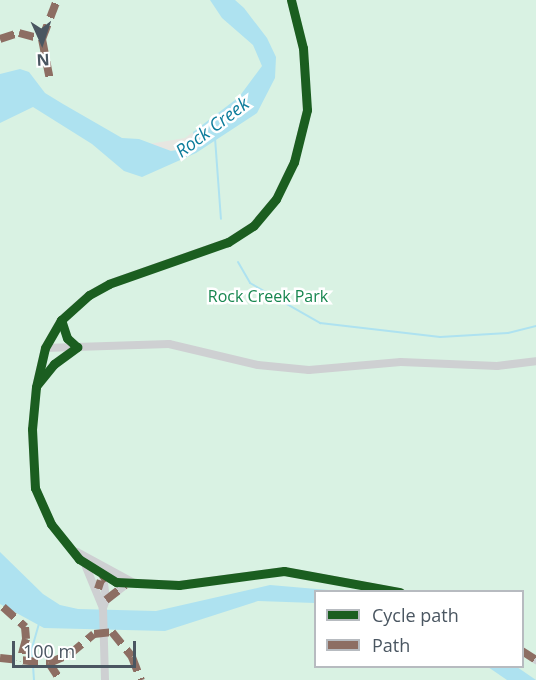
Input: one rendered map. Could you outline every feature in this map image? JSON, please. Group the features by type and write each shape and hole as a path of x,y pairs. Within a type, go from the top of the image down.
{"street":[{"path":"105,604 77,552 51,524 35,488 32,429 36,387 45,348 62,320 89,295 109,284 228,242 253,226 276,199 294,162 307,110 303,48 291,0"},
{"path":"62,320 67,338 76,346"},
{"path":"45,348 169,344 299,370 401,362 498,366 536,361"},
{"path":"36,387 54,364 76,346"},
{"path":"77,552 99,566 136,584"},
{"path":"84,565 124,585 179,585 284,571 394,590"},
{"path":"99,566 104,576 105,680"},
{"path":"104,576 115,574"},
{"path":"98,589 104,576"},
{"path":"105,604 124,585"}],"green space":[{"name":"Rock Creek Park","path":"0,0 536,0 536,680 0,680"}],"sand":[{"path":"193,132 195,140 190,148 171,151 149,144 185,138"}],"water":[{"name":"Rock Creek","path":"210,0 235,0 244,8 267,38 276,57 275,78 257,113 196,153 142,177 124,171 92,144 33,107 0,123 0,74 20,69 29,72 45,93 122,138 139,139 171,151 190,148 195,140 193,132 239,97 262,66 253,45 222,18"},
{"path":"0,552 43,594 60,605 78,609 156,611 270,585 328,590 314,590 314,603 258,601 165,631 44,628 0,604"},
{"path":"489,668 518,668 536,680 507,680"}],"waterway":[{"path":"215,138 221,219"},
{"path":"238,262 250,283 320,323 440,337 508,333 536,326"},
{"path":"34,680 32,648 39,624"}],"marked path":[{"path":"0,39 19,33 42,39 57,0"},
{"path":"42,39 50,80"},
{"path":"98,589 101,580 109,575"},
{"path":"106,600 125,585"},
{"path":"3,607 25,627 26,639 20,661"},
{"path":"0,658 49,663 70,654 94,634 112,632 132,657 141,680"},
{"path":"524,652 536,660"},
{"path":"49,663 60,680"}],"cycle path":[{"path":"291,0 303,48 307,110 294,162 276,199 253,226 228,242 109,284 89,295 61,320 45,348 36,387 32,429 35,488 51,524 79,559 116,582 179,585 284,571 389,590"},
{"path":"37,385 54,364 77,347 67,338 61,320"}]}
